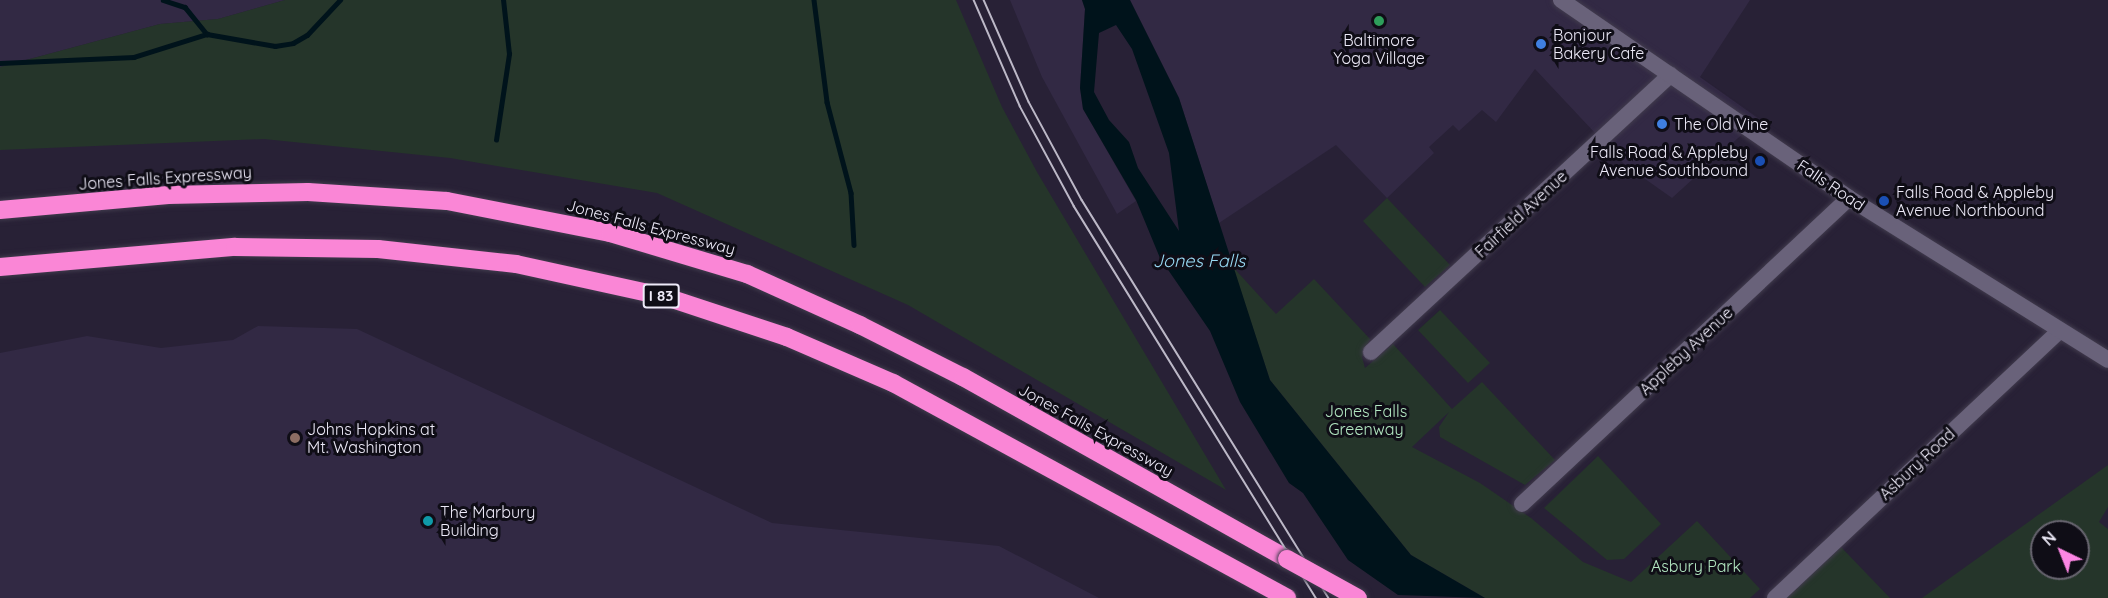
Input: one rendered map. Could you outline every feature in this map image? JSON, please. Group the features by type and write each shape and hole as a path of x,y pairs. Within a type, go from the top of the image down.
{"highway":[{"name":"Jones Falls Expressway","path":"0,210 168,195 308,192 447,201 610,233 747,274 860,325 963,377 1358,598"},
{"name":"I 83","path":"0,267 235,247 378,249 516,264 655,294 787,337 893,383 1287,598"}],"street":[{"name":"Falls Road","path":"1561,0 1849,198 2108,360"},
{"name":"Fairfield Avenue","path":"1371,352 1670,75"},
{"name":"Appleby Avenue","path":"1522,504 1849,198"},
{"name":"Asbury Road","path":"1776,598 2059,331"}],"shaded area":[{"path":"0,0 285,0 218,19 160,24 0,67"},
{"path":"1010,0 1082,0 1085,9 1080,88 1083,109 1136,201 1117,214 1042,77"},
{"path":"1130,0 1750,0 1700,77 1759,119 1672,198 1624,164 1535,69 1496,122 1482,110 1459,131 1453,125 1429,147 1434,153 1387,198 1336,145 1219,223 1179,98"},
{"name":"Johns Hopkins at Mt. Washington","path":"258,326 357,329 772,523 999,546 1099,598 0,598 0,353 87,336 161,348 233,340"}],"green space":[{"path":"285,0 956,0 1002,107 1037,172 1226,490 908,305 657,193 450,158 264,139 0,150 0,67 160,24 218,19"},
{"path":"1387,198 1450,265 1425,287 1363,221"},
{"name":"Jones Falls Greenway","path":"1232,266 1276,314 1314,279 1370,339 1362,357 1365,368 1393,344 1452,409 1482,382 1555,460 1525,485 1440,437 1439,427 1449,412 1412,447 1480,483 1531,518 1583,562 1631,582 1697,521 1760,589 1750,598 1485,598 1411,555 1270,380"},
{"path":"1440,310 1490,363 1468,383 1418,330"},
{"name":"Asbury Park","path":"1598,456 1661,524 1624,559 1607,560 1544,508"},
{"path":"2108,465 2108,507 2099,522 2108,529 2108,598 1922,598 2030,521 2030,580 2090,580 2090,520 2031,520"},
{"path":"1841,547 1890,598 1786,598"}],"water":[{"name":"Jones Falls","path":"1082,0 1130,0 1179,98 1270,380 1411,555 1485,598 1398,595 1348,560 1303,493 1289,483 1240,402 1210,331 1160,258 1136,200 1083,109 1080,88 1085,9","holes":["1116,25 1132,49 1169,153 1179,231 1138,168 1129,142 1109,120 1094,92 1099,33"]}],"waterway":[{"path":"163,0 185,7 207,34"},
{"path":"0,63 134,57 207,34 275,46 293,43 307,35 340,0"},
{"path":"496,140 509,54 503,0"},
{"path":"814,0 827,102 851,193 854,245"}],"tram line":[{"path":"974,0 1020,106 1074,206 1316,598"},
{"path":"984,0 1029,102 1082,200 1329,598"}],"place":[{"name":"Baltimore Yoga Village","path":"1379,21"},
{"name":"Bonjour Bakery Cafe","path":"1541,44"},
{"name":"The Old Vine","path":"1662,124"},
{"name":"Falls Road & Appleby Avenue Southbound","path":"1760,161"},
{"name":"Falls Road & Appleby Avenue Northbound","path":"1884,201"},
{"name":"Johns Hopkins at Mt. Washington","path":"295,438"},
{"name":"The Marbury Building","path":"428,521"}]}
